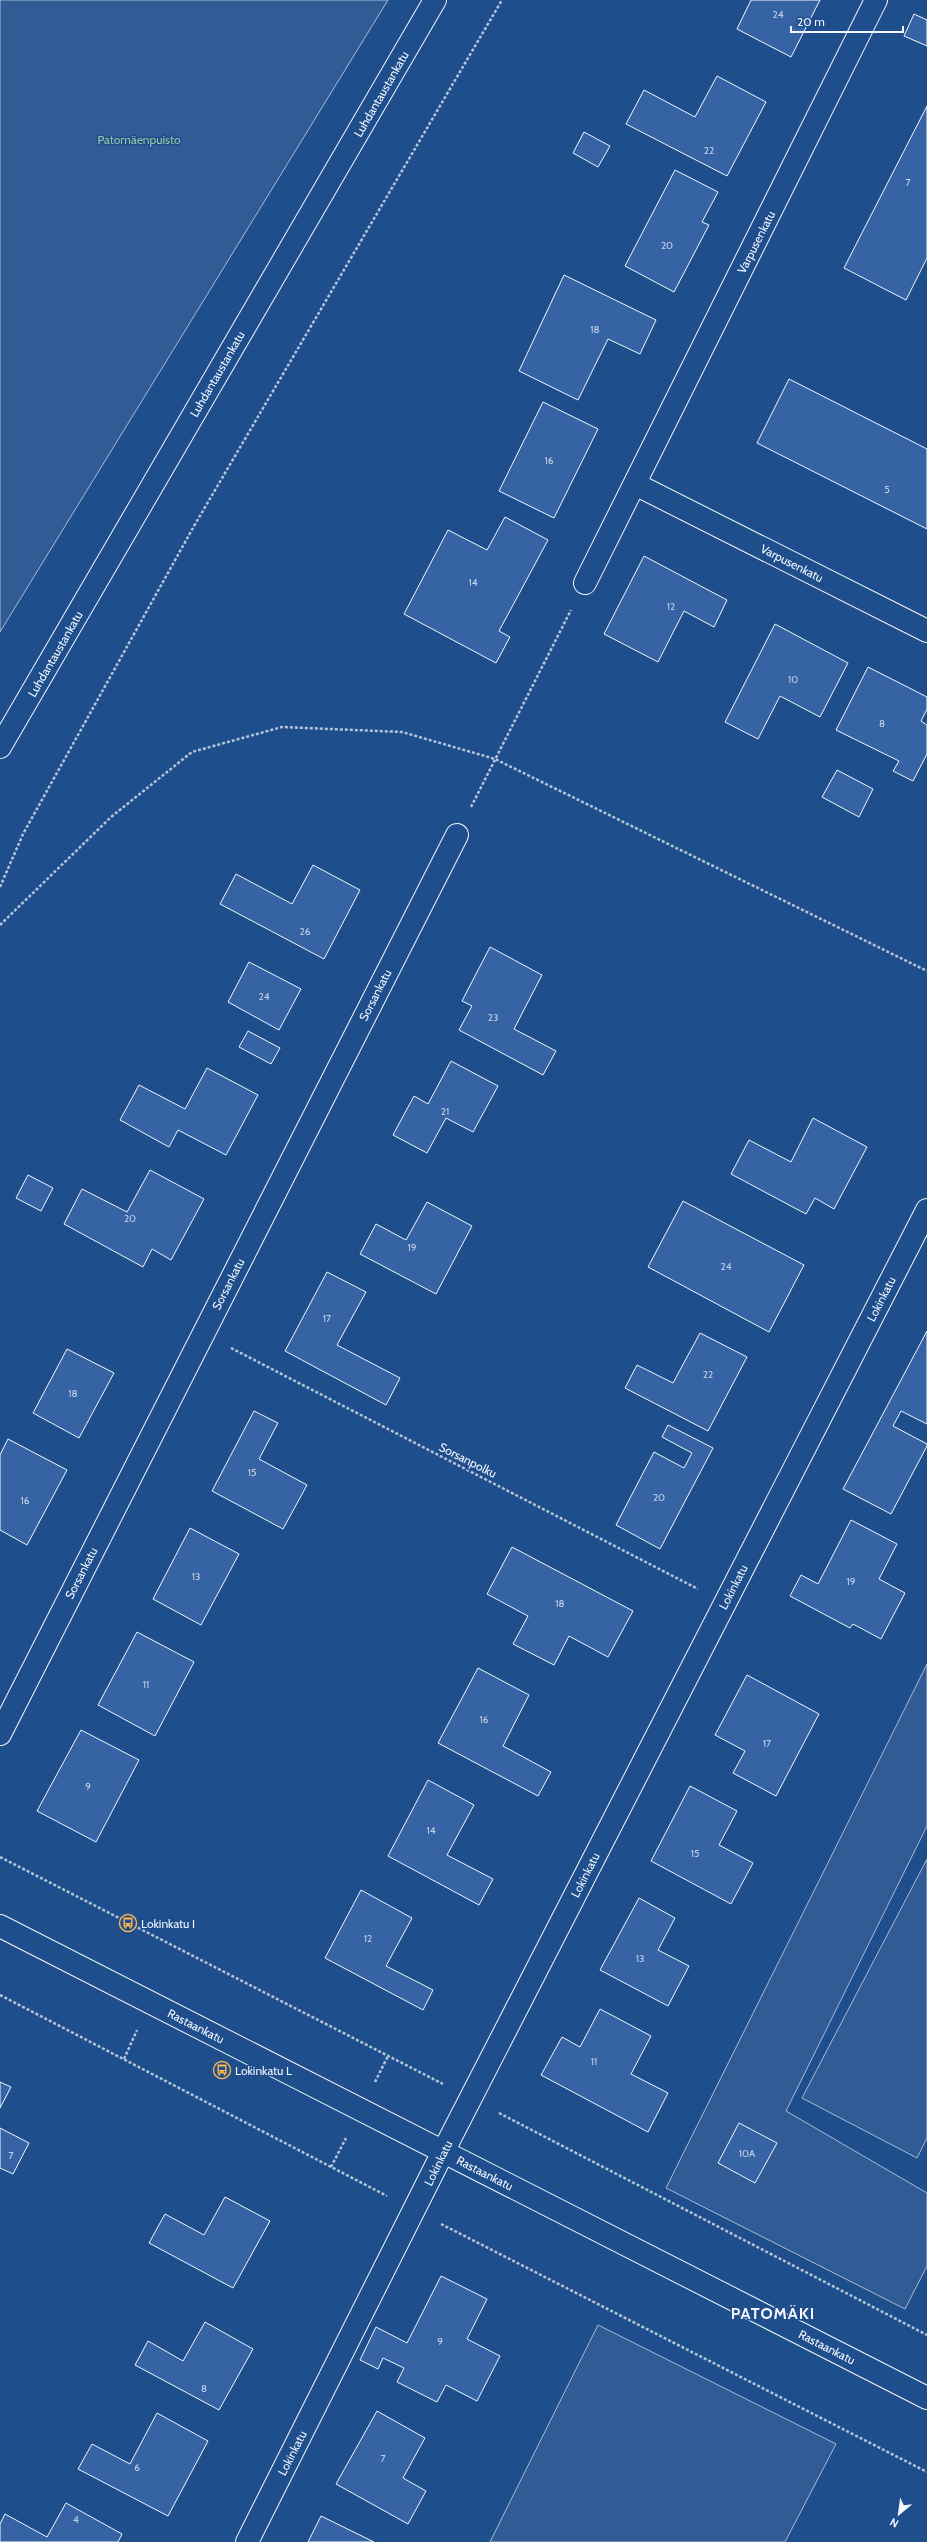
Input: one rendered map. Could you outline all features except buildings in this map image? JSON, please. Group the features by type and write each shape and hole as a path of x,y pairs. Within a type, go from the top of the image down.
{"street":[{"name":"Luhdantaustankatu","path":"0,748 435,0"},
{"name":"Varpusenkatu","path":"585,583 876,0"},
{"name":"Varpusenkatu","path":"635,484 927,631"},
{"name":"Sorsankatu","path":"0,1734 457,835"},
{"name":"Lokinkatu","path":"247,2542 443,2152 927,1210"},
{"name":"Rastaankatu","path":"0,1926 927,2398"}],"path":[{"path":"0,887 23,834 194,526 502,0"},
{"path":"457,835 585,583"},
{"name":"Sorsanpolku","path":"203,1333 725,1604"},
{"path":"0,1995 415,2210 927,2472"},
{"path":"124,2059 138,2028"}],"shaded area":[{"name":"Patomäenpuisto","path":"0,0 388,0 0,632"},
{"path":"927,1664 927,1826 786,2111 927,2193 927,2266 905,2309 666,2188"},
{"path":"927,1859 927,2138 917,2158 802,2098"},
{"path":"598,2325 836,2444 785,2542 490,2542"}],"place":[{"name":"Lokinkatu I","path":"128,1923"},
{"name":"Lokinkatu L","path":"222,2070"}],"district":[{"name":"PATOMÄKI","path":"773,2313"}]}
